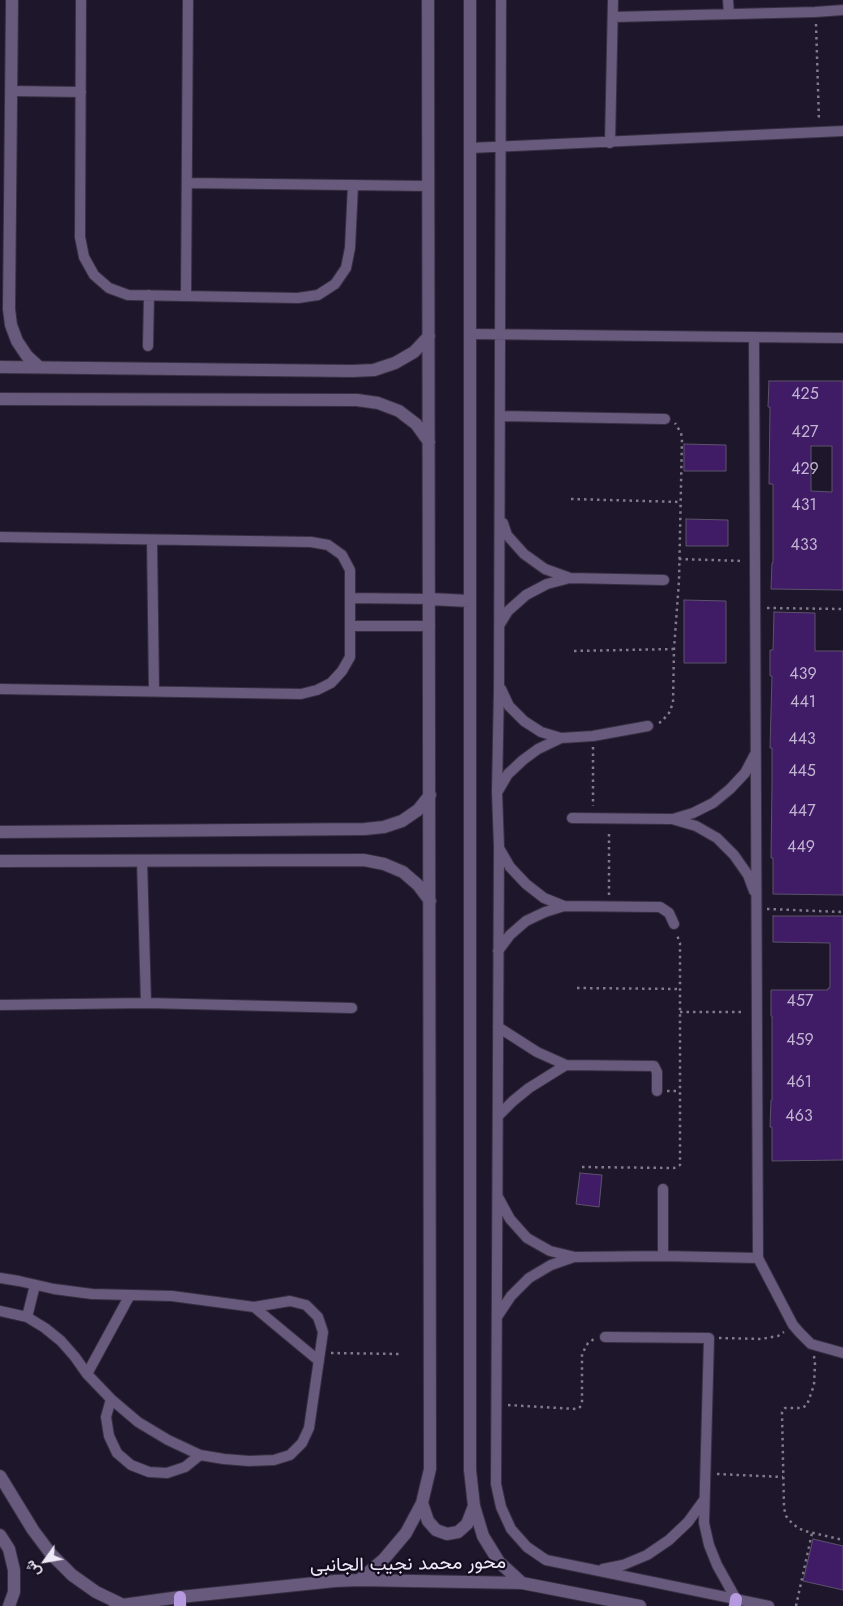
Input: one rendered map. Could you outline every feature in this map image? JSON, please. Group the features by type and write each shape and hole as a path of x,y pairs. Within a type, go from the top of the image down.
{"street":[{"path":"12,0 9,308 11,325 17,342 27,356 39,367"},
{"path":"81,0 80,238 84,257 94,275 109,288 128,295 298,298 318,295 334,284 346,268 350,248 353,185"},
{"path":"186,296 188,0"},
{"path":"359,1580 384,1559 406,1533 422,1504 430,1470 428,0"},
{"path":"470,0 470,1470 474,1506 483,1536 500,1562 522,1583"},
{"path":"502,0 500,687 497,792 499,847 496,1484 501,1507 511,1529 527,1546 546,1560 598,1570 735,1602 769,1606"},
{"path":"610,143 614,0"},
{"path":"728,0 728,14"},
{"path":"613,17 843,10"},
{"path":"11,91 81,92"},
{"path":"470,148 843,131"},
{"path":"187,183 429,186"},
{"path":"148,295 148,346"},
{"path":"470,334 843,338"},
{"path":"0,367 374,370 395,363 414,352 429,336"},
{"path":"754,337 758,1258 793,1325 811,1344 843,1353"},
{"path":"0,399 356,400 378,403 399,411 416,424 429,442"},
{"path":"501,416 666,419"},
{"path":"500,518 507,535 524,554 545,569 570,578"},
{"path":"0,537 312,542 328,545 342,555 350,570 350,658 342,672 331,683 317,690 301,694 0,688"},
{"path":"152,540 154,691"},
{"path":"500,626 508,611 526,595 546,584 570,578 664,580"},
{"path":"350,598 469,601"},
{"path":"350,626 430,626"},
{"path":"500,687 509,706 524,721 541,732 561,738 593,736 648,726"},
{"path":"497,792 508,774 523,760 561,738"},
{"path":"672,819 693,813 713,802 730,789 745,772 756,754"},
{"path":"0,832 366,830 384,827 402,820 418,810 430,796"},
{"path":"572,818 672,819 696,826 717,838 734,855 748,875 756,898"},
{"path":"499,847 510,867 526,884 544,898 564,906"},
{"path":"142,860 146,1004"},
{"path":"0,861 364,860 384,864 403,872 418,885 430,901"},
{"path":"498,951 510,935 526,921 564,906 660,907 669,913 674,924"},
{"path":"0,1005 146,1004 352,1008"},
{"path":"498,1027 537,1052 566,1065 654,1066 657,1072 656,1091"},
{"path":"498,1116 529,1088 566,1065"},
{"path":"663,1189 663,1256"},
{"path":"497,1196 510,1219 527,1238 550,1251 575,1257 758,1258"},
{"path":"497,1317 511,1296 529,1278 551,1265 575,1257"},
{"path":"0,1278 19,1280 73,1292 172,1296 254,1307 290,1301 306,1306 318,1317 323,1332 309,1428 302,1443 290,1455 274,1460 224,1460 200,1455 168,1440 110,1399 87,1374 75,1357 45,1328 27,1317 0,1310"},
{"path":"27,1317 35,1285"},
{"path":"87,1374 130,1295"},
{"path":"254,1307 319,1357"},
{"path":"605,1337 709,1338 704,1522 716,1565 735,1602"},
{"path":"110,1399 106,1417 109,1436 118,1452 131,1465 149,1472 167,1473 185,1467 200,1455"},
{"path":"0,1476 33,1530 51,1554 72,1575 119,1605"},
{"path":"598,1570 623,1565 647,1555 669,1540 688,1522 704,1500"},
{"path":"422,1504 428,1521 436,1530 447,1534 458,1532 467,1524 474,1506"},
{"path":"0,1535 9,1549 14,1570 14,1592 9,1606"},
{"name":"محور محمد نجيب الجانبى","path":"119,1605 180,1602 335,1581 359,1580 522,1583 640,1606"}],"path":[{"path":"815,12 819,133"},
{"path":"648,726 662,721 673,703 674,649 680,559 682,433 676,423 666,419"},
{"path":"571,499 681,502"},
{"path":"680,559 755,561"},
{"path":"755,608 843,609"},
{"path":"574,651 674,649"},
{"path":"593,736 593,818"},
{"path":"609,818 609,906"},
{"path":"756,909 843,912"},
{"path":"577,988 680,989"},
{"path":"680,1012 757,1012"},
{"path":"709,1338 761,1340 778,1336 793,1325"},
{"path":"496,1404 578,1408 582,1404 582,1354 584,1348 593,1340 605,1337"},
{"path":"811,1344 815,1364 814,1385 807,1405 802,1408 785,1408 782,1412 784,1508 786,1516 798,1528 843,1540"},
{"path":"319,1357 400,1354"},
{"path":"705,1474 783,1477"},
{"path":"796,1606 812,1533"}],"building":[{"path":"769,381 843,381 843,590 771,589 773,563 773,484 769,484 770,407 768,407","holes":["811,446 832,446 832,492 811,491"]},
{"path":"684,444 726,445 726,471 684,471"},
{"path":"686,519 728,520 728,546 686,546"},
{"path":"684,600 726,601 726,663 684,663"},
{"path":"774,612 815,613 815,651 843,651 843,895 773,894 773,858 771,858 772,748 770,748 772,676 770,676 770,650 773,650"},
{"path":"773,916 843,916 843,1160 772,1161 772,1127 770,1127 772,1100 771,990 828,990 830,988 830,943 773,942"},
{"path":"580,1173 602,1175 599,1207 576,1204"},
{"path":"813,1539 843,1546 843,1590 803,1581"}]}
